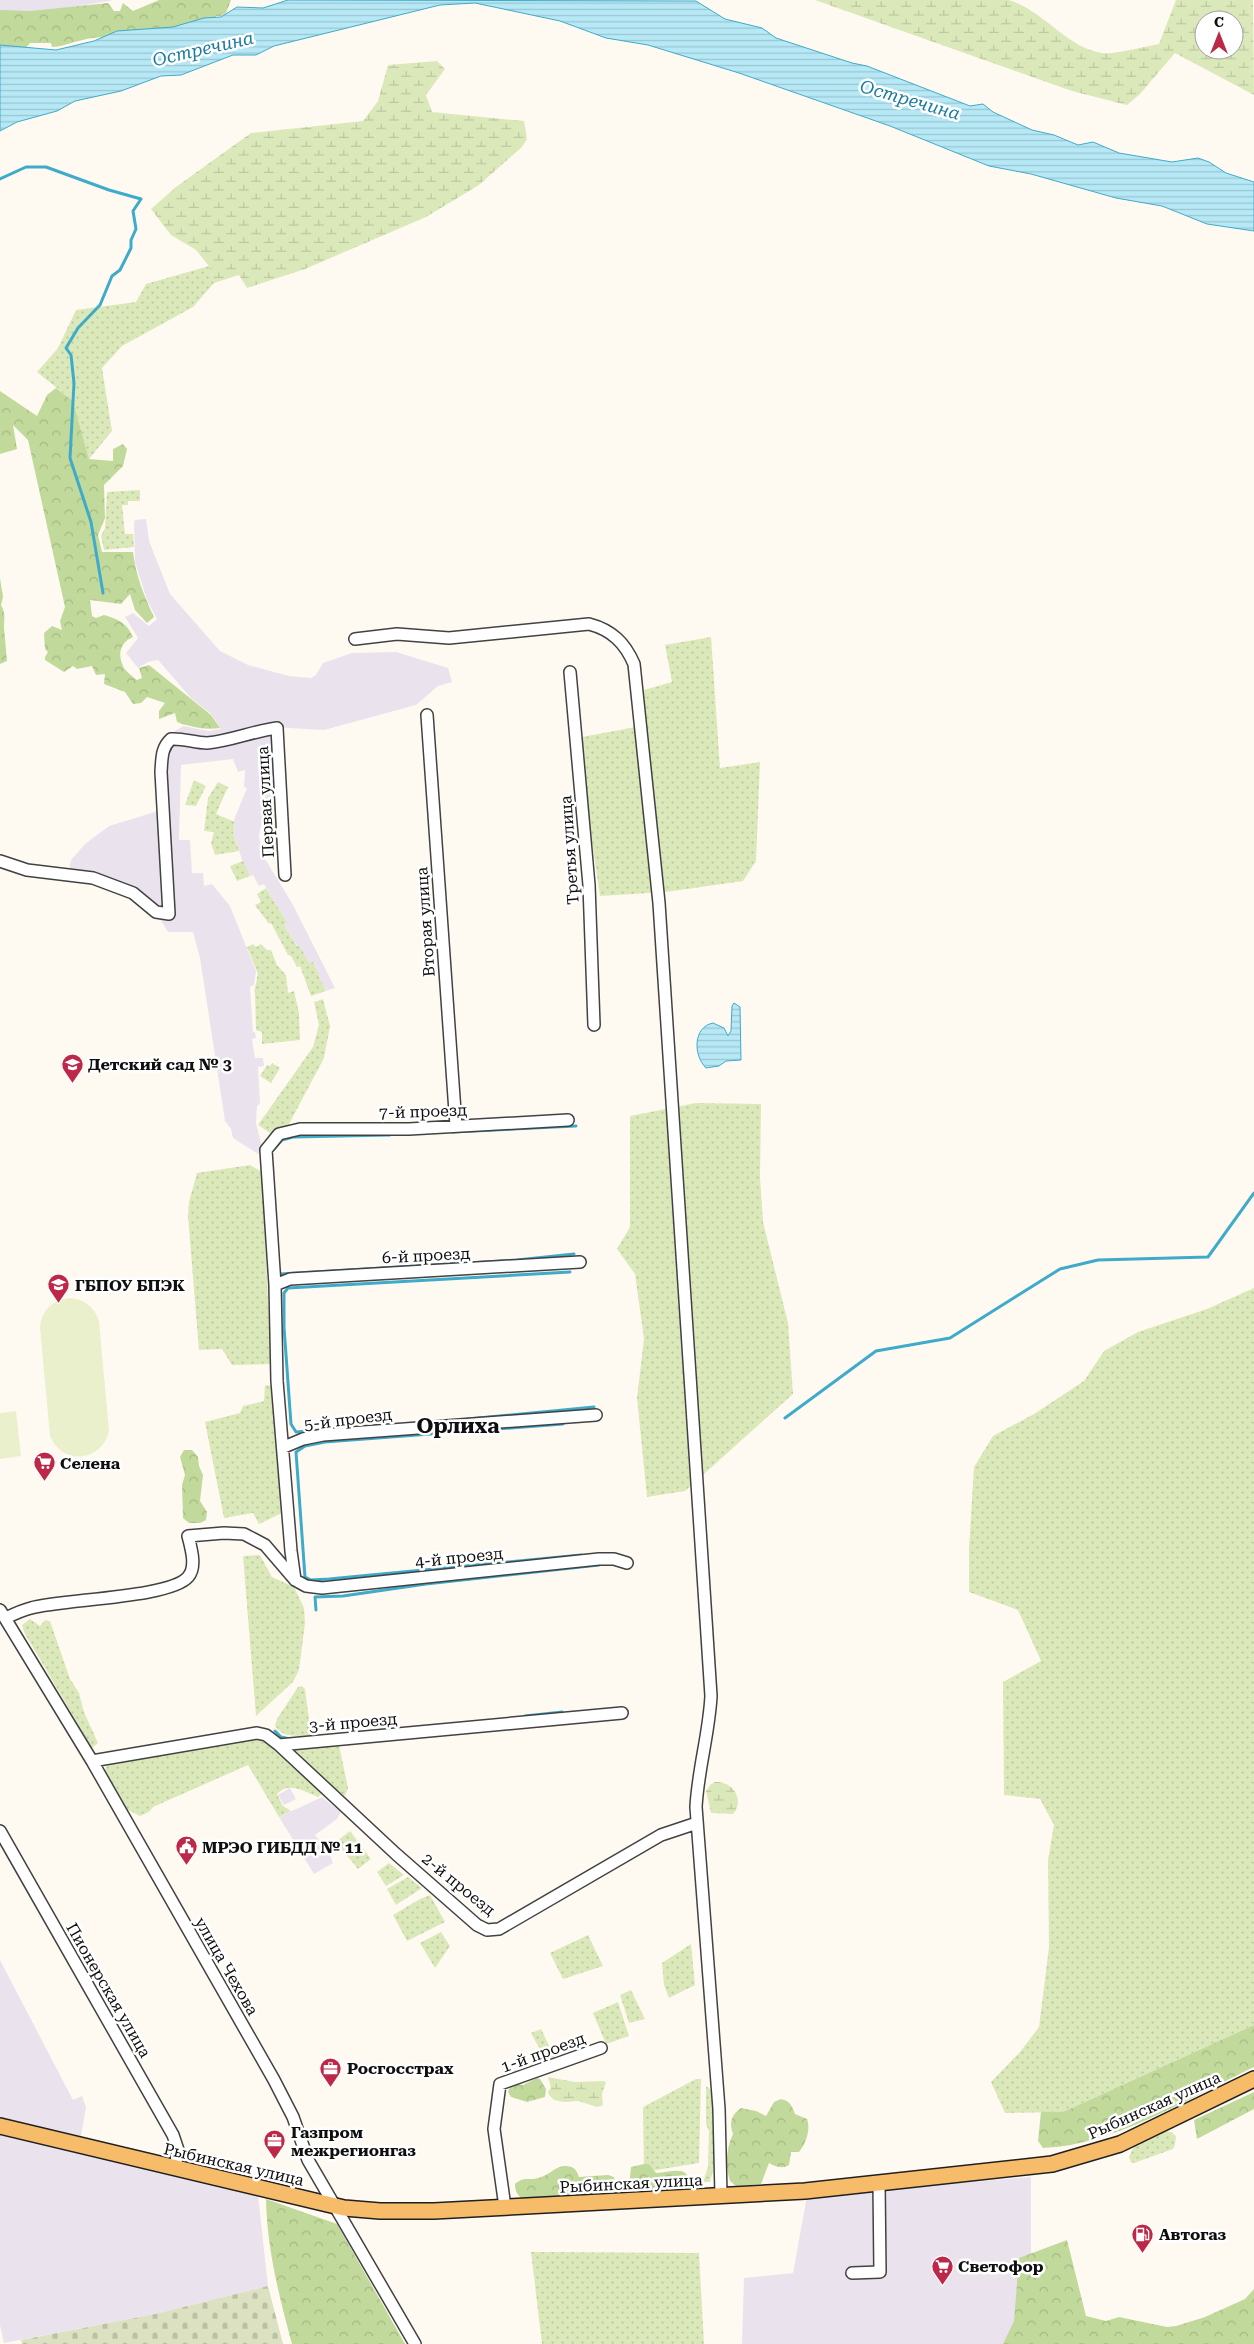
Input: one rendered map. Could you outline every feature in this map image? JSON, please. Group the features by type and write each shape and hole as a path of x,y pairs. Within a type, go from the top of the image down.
{"main road":[{"name":"Рыбинская улица","path":"0,2126 334,2205 380,2211 505,2207 805,2191 1052,2164 1120,2144 1254,2079"}],"street":[{"path":"355,639 414,634 449,638 590,624 611,632 617,637 630,654 634,664 660,912 711,1696 709,1725 697,1787 697,1823 719,2109 721,2196"},
{"name":"Третья улица","path":"570,672 589,886 594,1025"},
{"name":"Вторая улица","path":"427,715 456,1126"},
{"name":"Первая улица","path":"0,862 27,870 93,878 133,894 156,912 169,914 162,772 162,754 166,744 171,739 204,743 227,740 262,730 277,728 285,875"},
{"name":"7-й проезд","path":"275,1285 266,1150 279,1134 300,1129 456,1126 568,1120"},
{"name":"6-й проезд","path":"275,1285 290,1279 580,1262"},
{"path":"275,1285 277,1381 295,1580"},
{"name":"5-й проезд","path":"284,1447 303,1439 324,1435 596,1415"},
{"path":"3,1614 32,1607 168,1588 181,1583 190,1576 192,1568 192,1553 188,1536 204,1534 244,1534 266,1545 295,1580"},
{"name":"4-й проезд","path":"295,1580 306,1586 322,1588 599,1559 614,1558 627,1563"},
{"name":"улица Чехова","path":"3,1614 92,1761 274,2080 293,2117 308,2160 415,2344"},
{"name":"3-й проезд","path":"279,1745 622,1713"},
{"path":"92,1761 257,1733 266,1735 279,1745"},
{"name":"2-й проезд","path":"279,1745 396,1854 486,1930 499,1929 661,1835 697,1823"},
{"name":"Пионерская улица","path":"0,1831 173,2135 178,2150 175,2168"},
{"name":"1-й проезд","path":"505,2207 494,2129 500,2084 601,2048"},
{"path":"852,2273 880,2272 879,2183"}],"shaded area":[{"path":"0,0 114,0 27,15 0,13"},
{"path":"146,519 149,541 170,594 220,651 248,665 289,676 311,678 316,675 323,663 352,653 396,652 448,668 452,682 438,686 416,705 324,730 271,727 277,783 264,813 259,835 262,854 292,903 335,988 326,991 313,962 309,963 283,924 287,922 264,884 259,886 253,875 250,876 246,871 233,833 235,823 233,822 247,788 244,787 245,770 238,772 233,759 181,765 179,840 190,840 192,873 203,873 204,886 212,884 230,906 256,971 254,985 250,987 253,1032 255,1032 256,1038 252,1039 255,1058 263,1058 264,1066 258,1067 260,1104 257,1106 256,1123 262,1147 258,1154 233,1138 231,1129 225,1121 200,958 193,932 168,932 150,903 69,869 71,860 85,844 109,826 158,811 159,753 163,739 183,726 208,731 221,729 211,714 191,698 158,660 148,662 138,668 126,653 138,638 125,617 133,613 149,626 157,619 147,600 135,562 134,522 135,520"},
{"path":"290,1788 296,1799 284,1805 278,1795"},
{"path":"322,1797 341,1812 337,1819 315,1835 330,1855 333,1863 314,1874 279,1817"},
{"path":"0,1960 73,2100 82,2096 86,2107 81,2136 0,2117"},
{"path":"0,2132 258,2195 268,2286 155,2314 4,2343 0,2325"},
{"path":"1031,2177 1031,2262 1008,2344 742,2344 744,2278 793,2273 807,2196"}],"green space":[{"path":"159,0 231,0 226,13 197,26 107,38 100,37 52,47 51,43 30,43 24,50 0,47 0,10 31,11 108,3 114,11 120,11 123,3 133,11"},
{"path":"815,0 1009,0 1022,5 1066,37 1089,50 1107,53 1122,52 1159,44 1176,0 1253,0 1254,95 1175,53 1140,94 1127,105 1072,91"},
{"path":"437,61 445,69 426,95 432,112 524,121 527,139 522,147 479,185 426,217 305,269 247,288 239,275 214,283 209,266 196,250 171,235 151,209 176,187 251,133 363,121 378,101 388,65"},
{"path":"209,266 214,283 193,307 122,346 102,368 112,431 89,459 73,401 37,372 58,348 76,310 136,302 146,284"},
{"path":"56,388 73,401 89,459 113,461 113,449 123,444 127,449 123,466 104,485 105,518 98,535 102,552 133,552 141,586 154,617 147,623 135,610 130,594 121,604 90,600 92,616 96,618 104,615 114,618 122,622 131,632 133,637 123,645 120,652 123,666 129,674 137,680 142,678 139,668 149,665 211,715 220,728 193,727 182,724 177,722 175,713 159,719 159,711 165,703 147,697 141,703 133,704 125,692 104,684 105,674 96,675 92,666 77,669 73,666 64,672 45,660 48,652 45,649 44,633 52,626 62,630 60,621 65,607 28,440 13,425 17,449 0,454 0,391 37,416 47,395"},
{"path":"140,490 140,501 128,501 128,505 122,505 125,534 133,534 134,547 104,550 101,536 105,528 107,492"},
{"path":"0,578 7,661 0,664"},
{"path":"711,637 720,768 760,762 756,861 743,881 666,892 600,896 589,821 582,737 641,726 637,692 672,682 665,645"},
{"path":"194,780 206,786 196,806 185,805"},
{"path":"218,782 228,787 216,814 235,822 233,833 239,851 215,855 211,843 214,832 204,831 208,798"},
{"path":"278,794 279,854 272,857 264,845 264,837 267,817"},
{"path":"243,861 250,876 237,881 230,866"},
{"path":"266,888 287,922 284,925 297,946 299,945 309,963 313,962 326,991 311,996 300,966 297,967 291,956 288,955 271,923 269,924 255,905 261,902 257,894"},
{"path":"253,944 256,947 261,944 267,950 271,950 277,965 286,975 288,993 294,991 299,1013 300,1040 262,1044 262,1032 256,1030 254,992 258,974 247,947"},
{"path":"323,999 330,1026 324,1058 288,1126 273,1135 258,1125 313,1047 319,1025 314,1002"},
{"path":"272,1063 280,1068 271,1083 260,1076 267,1065 270,1066"},
{"path":"696,1103 761,1104 760,1177 763,1222 788,1323 793,1394 685,1491 647,1497 637,1398 644,1339 635,1274 617,1249 630,1227 630,1116"},
{"path":"250,1165 262,1172 271,1364 232,1365 222,1349 199,1350 188,1216 189,1202 197,1173"},
{"path":"1254,1288 1254,2025 1063,2112 1005,2113 991,2082 1020,2052 1039,2027 1049,1947 1048,1860 1054,1825 1040,1799 1004,1795 1003,1682 1041,1661 1018,1610 969,1592 969,1549 974,1467 993,1436 1034,1414 1084,1381 1104,1351 1138,1332 1207,1309"},
{"path":"69,1298 88,1304 99,1321 109,1431 99,1449 81,1456 72,1456 63,1452 56,1446 50,1436 40,1328 48,1307 57,1301"},
{"path":"265,1385 273,1386 282,1513 259,1524 253,1513 224,1518 205,1422 240,1413 243,1406 264,1401"},
{"path":"16,1411 21,1456 0,1459 0,1413"},
{"path":"184,1450 192,1450 198,1457 203,1475 200,1501 207,1512 206,1520 200,1523 189,1523 183,1518 182,1485 185,1475 180,1457"},
{"path":"260,1555 272,1577 294,1587 304,1608 305,1623 299,1670 293,1682 256,1716 243,1556"},
{"path":"30,1619 40,1626 45,1620 50,1621 70,1679 79,1693 84,1712 98,1743 92,1748 24,1632 22,1625"},
{"path":"302,1686 305,1689 311,1736 296,1736 282,1733 275,1726 277,1719 298,1687"},
{"path":"256,1738 268,1741 323,1793 318,1797 297,1788 282,1790 277,1794 283,1806 291,1811 279,1817 248,1765 153,1807 149,1812 140,1816 124,1808 105,1772 106,1767 112,1763"},
{"path":"336,1743 339,1745 348,1788 345,1796 294,1752 294,1749"},
{"path":"715,1782 728,1785 736,1793 738,1803 733,1814 711,1813 706,1791"},
{"path":"350,1831 371,1859 358,1869 336,1842"},
{"path":"389,1863 404,1875 386,1886 377,1872"},
{"path":"408,1877 422,1888 396,1905 387,1889"},
{"path":"430,1895 445,1922 407,1941 393,1915"},
{"path":"441,1932 450,1946 435,1968 420,1943"},
{"path":"588,1935 603,1966 563,1979 550,1953"},
{"path":"691,1944 695,1985 669,1998 664,1985 662,1963"},
{"path":"631,1990 645,2019 629,2023 620,1995"},
{"path":"618,2002 629,2036 606,2044 593,2013"},
{"path":"1254,2025 1254,2067 1151,2118 1096,2139 1043,2148 1038,2141 1041,2112 1063,2112"},
{"path":"541,2029 555,2058 546,2061 531,2033"},
{"path":"548,2077 575,2082 606,2082 602,2094 603,2105 597,2107 578,2101 564,2102 554,2100 549,2095 548,2091 551,2088"},
{"path":"537,2078 540,2079 546,2089 545,2097 527,2102 511,2097 508,2092 510,2087 516,2084 523,2085"},
{"path":"696,2079 701,2079 699,2163 644,2172 643,2107"},
{"path":"706,2086 713,2092 716,2126 715,2161 710,2182 703,2182 708,2167 709,2131 706,2124"},
{"path":"1254,2092 1254,2109 1197,2139 1194,2120"},
{"path":"781,2099 790,2104 795,2114 807,2119 808,2132 804,2145 799,2152 791,2152 789,2165 779,2167 769,2163 761,2184 736,2186 730,2181 727,2163 729,2145 733,2134 731,2123 733,2116 741,2108 756,2111 766,2116 774,2102"},
{"path":"1164,2131 1171,2132 1176,2136 1173,2149 1134,2163 1131,2162 1129,2157 1134,2146"},
{"path":"649,2164 656,2173 684,2172 689,2181 689,2190 682,2193 669,2188 629,2192 624,2186 630,2178 631,2167"},
{"path":"563,2166 574,2168 579,2177 608,2175 614,2177 616,2187 599,2196 578,2199 566,2196 535,2202 521,2198 517,2192 515,2184 518,2182 524,2179 541,2177"},
{"path":"266,2199 337,2224 405,2344 292,2344 271,2254"},
{"path":"1067,2240 1086,2316 1106,2321 1119,2317 1167,2327 1176,2326 1205,2317 1245,2299 1254,2289 1254,2344 1003,2344 1014,2321 1019,2258"},
{"path":"531,2252 699,2253 704,2344 542,2344"},
{"path":"268,2286 283,2344 22,2344 21,2340 155,2314"}],"water":[{"name":"Остречина","path":"288,0 696,1 725,19 762,28 776,38 852,63 867,66 970,106 983,104 993,112 1032,130 1054,135 1078,145 1093,142 1119,153 1172,162 1198,158 1209,162 1226,173 1254,182 1254,231 1207,224 1162,206 1116,198 1031,174 989,166 890,126 739,73 648,45 606,38 560,21 475,3 440,5 274,46 256,55 233,55 181,75 161,76 121,91 75,101 57,111 17,122 0,131 0,45 56,50 94,41 117,31 173,27 204,18 221,17 237,7 263,8"},
{"path":"734,1003 740,1007 741,1060 726,1061 719,1066 706,1068 697,1049 699,1036 706,1026 713,1023 724,1028 728,1036 731,1031 732,1006"}],"waterway":[{"path":"0,179 26,167 46,167 109,190 141,199 133,211 136,229 131,240 131,248 120,270 112,276 100,305 78,328 66,348 71,355 74,383 70,458 91,522 103,593"},
{"path":"452,1132 576,1126"},
{"path":"274,1149 282,1140 293,1137 390,1135"},
{"path":"785,1418 876,1351 950,1338 1060,1269 1098,1260 1208,1257 1254,1193"},
{"path":"280,1274 517,1260 574,1254"},
{"path":"320,1430 296,1432 291,1424 284,1327 284,1293 288,1288 570,1272"},
{"path":"468,1419 594,1407"},
{"path":"563,1424 325,1442 305,1446 296,1452 305,1577 311,1580 329,1579 581,1555"},
{"path":"316,1610 315,1597 343,1596 426,1584 599,1565"},
{"path":"525,1716 562,1712"},
{"path":"275,1731 281,1737 290,1739"}],"place":[{"name":"Детский сад № 3","path":"72,1083"},
{"name":"ГБПОУ БПЭК","path":"59,1304"},
{"name":"Селена","path":"44,1482"},
{"name":"МРЭО ГИБДД № 11","path":"186,1866"},
{"name":"Росгосстрах","path":"331,2087"},
{"name":"Газпром межрегионгаз","path":"275,2160"},
{"name":"Автогаз","path":"1143,2253"},
{"name":"Светофор","path":"942,2285"}],"district":[{"name":"Орлиха","path":"458,1426"}]}
